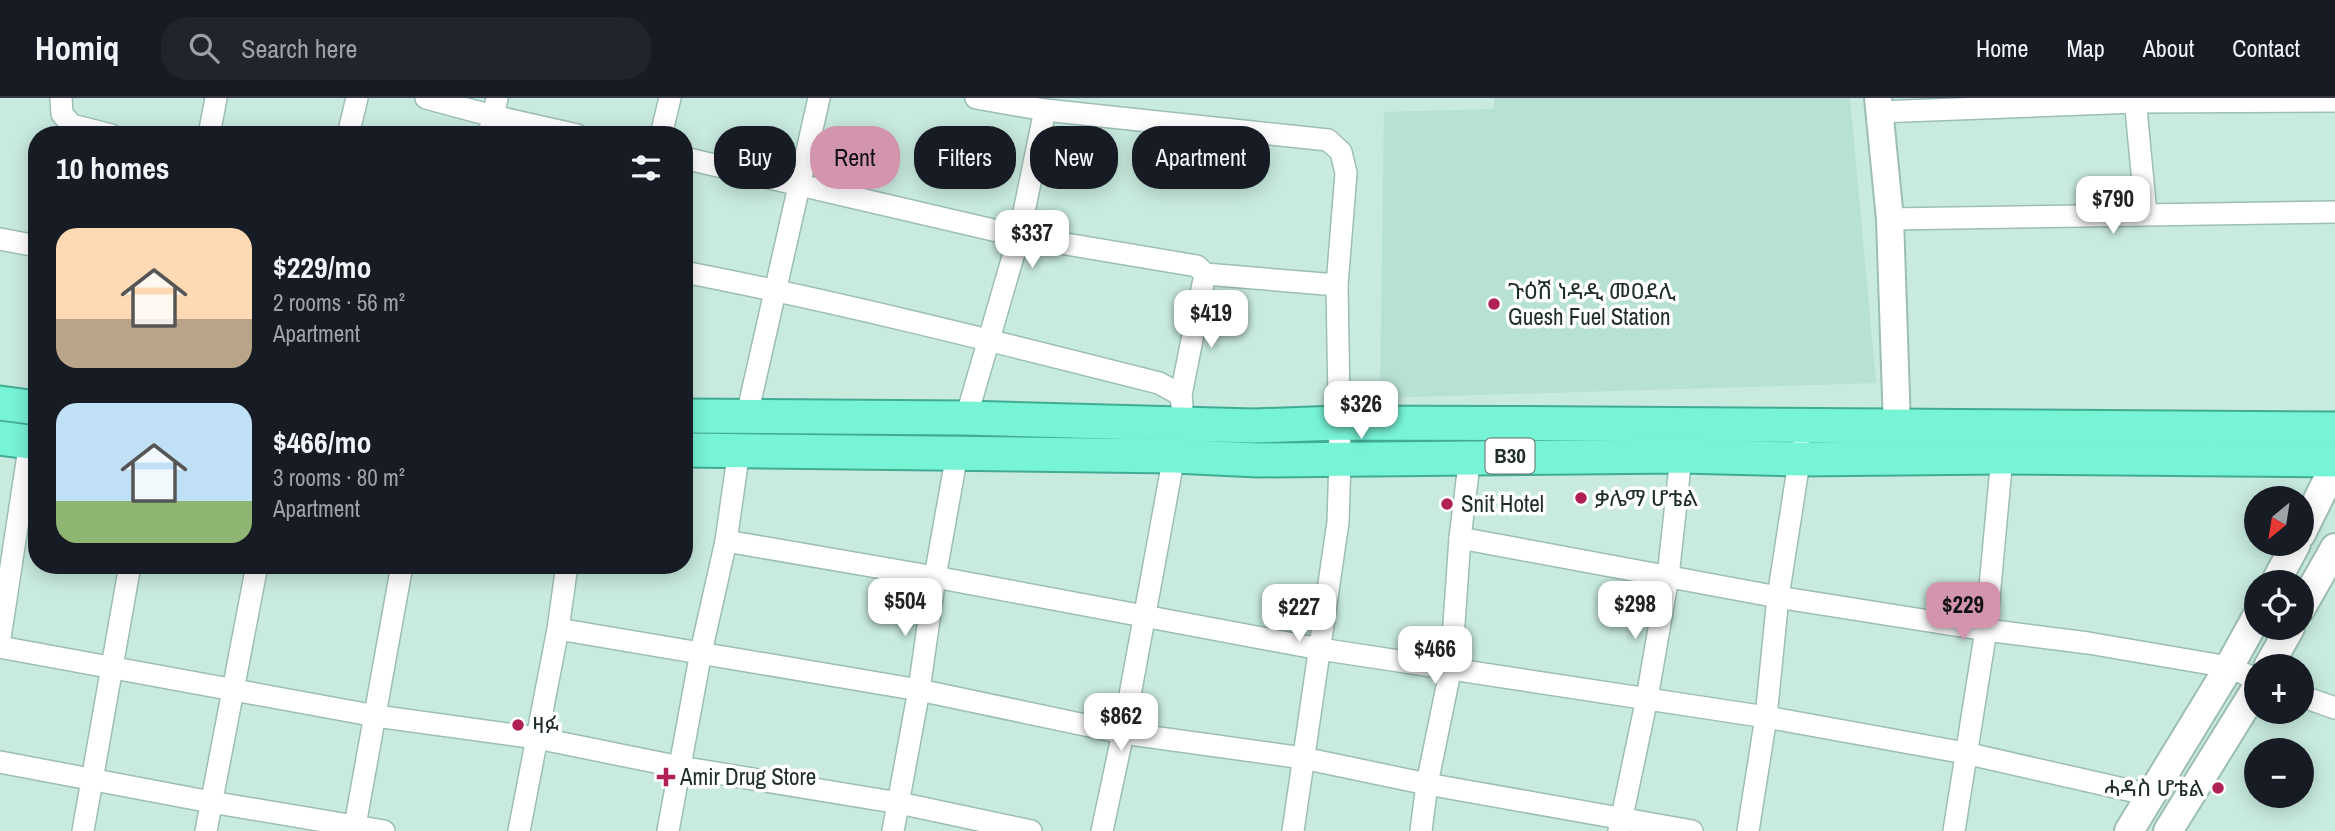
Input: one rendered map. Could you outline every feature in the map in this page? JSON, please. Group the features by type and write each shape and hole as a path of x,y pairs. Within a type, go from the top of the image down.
{"highway":[{"path":"0,403 28,407"},
{"name":"B30","path":"693,415 966,418 1182,409 1254,425 1433,424 1682,440 1800,459 2002,457 2335,460"},
{"path":"1433,424 1433,457"},
{"name":"B30","path":"693,450 1340,460 1470,456 1682,440 1805,425 2004,424 2335,429"}],"main road":[{"path":"2314,508 2335,466"},
{"path":"2314,585 2335,548"},
{"path":"2129,831 2244,640"},
{"path":"2168,831 2244,708"}],"street":[{"path":"61,98 62,114 76,126"},
{"path":"211,126 216,98"},
{"path":"350,126 357,98"},
{"path":"426,98 537,126"},
{"path":"663,126 670,98"},
{"path":"747,415 820,98"},
{"path":"976,98 1045,110 1328,141 1341,152 1346,173 1337,285 1340,460 1338,522 1293,831"},
{"path":"1895,459 1897,426 1890,219 1878,105 2135,100 2335,101"},
{"path":"2135,100 2147,214"},
{"path":"966,418 1019,236 1045,110"},
{"path":"693,160 1019,236 1197,266 1205,274 1337,285"},
{"path":"1890,219 2335,212"},
{"path":"0,239 28,244"},
{"path":"693,274 990,340 1159,383 1182,409"},
{"path":"1182,409 1205,274"},
{"path":"1748,831 1766,717 1778,597 1805,425"},
{"path":"1620,825 1647,698 1668,577 1682,440"},
{"path":"0,638 22,441"},
{"path":"668,831 701,652 726,541 739,450"},
{"path":"892,831 919,690 935,577 957,454"},
{"path":"1102,831 1123,733 1174,456"},
{"path":"1421,831 1427,784 1451,667 1460,538 1470,456"},
{"path":"1954,831 1986,630 2002,457"},
{"path":"1460,538 1778,597 2229,667 2244,674"},
{"path":"726,541 1320,649 1766,717 1965,753 2150,795"},
{"path":"83,831 129,574"},
{"path":"205,831 255,574"},
{"path":"354,829 400,574"},
{"path":"519,831 558,629 566,574"},
{"path":"558,629 919,690 1123,733 1303,758 1620,825 1692,831"},
{"path":"0,647 376,716 537,738 680,766 899,803 1031,831"},
{"path":"2314,701 2335,708"},
{"path":"0,762 354,829 384,831"}],"shaded area":[{"path":"1494,98 1850,98 1876,383 1380,398 1384,112 1494,109"}],"place":[{"name":"ጉዕሽ ነዳዲ መዐደሊ Guesh Fuel Station","path":"1494,304"},
{"name":"ቃሌማ ሆቴል","path":"1581,498"},
{"name":"Snit Hotel","path":"1447,504"},
{"name":"ዛፉ","path":"518,725"},
{"name":"Amir Drug Store","path":"666,777"},
{"name":"ሓዳስ ሆቴል","path":"2218,788"}]}
